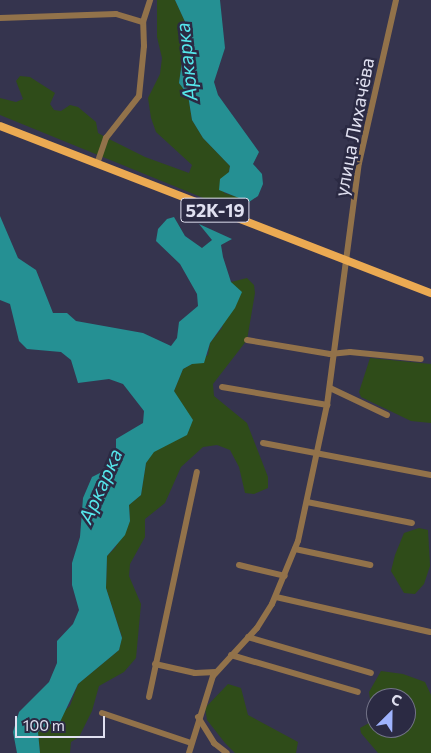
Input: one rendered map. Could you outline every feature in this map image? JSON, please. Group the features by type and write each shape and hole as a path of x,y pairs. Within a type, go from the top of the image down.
{"main road":[{"name":"52К-19","path":"0,126 431,294"}],"street":[{"path":"97,164 106,138 138,96 143,76 143,22 150,0"},
{"name":"улица Лихачёва","path":"189,753 198,717 216,672 248,637 276,597 295,549 318,453 330,388 358,163 396,0"},
{"path":"0,18 116,14 143,22"},
{"path":"247,340 335,353 421,359"},
{"path":"222,387 327,405"},
{"path":"330,388 387,415"},
{"path":"263,443 431,475"},
{"path":"148,698 197,472"},
{"path":"307,502 412,523"},
{"path":"295,549 370,565"},
{"path":"239,565 285,576"},
{"path":"276,597 430,632"},
{"path":"248,637 370,673"},
{"path":"230,655 358,692"},
{"path":"156,664 195,674 216,672"},
{"path":"102,712 191,743"},
{"path":"198,717 214,743 227,753"}],"shaded area":[{"path":"157,0 175,0 187,26 179,83 188,95 192,120 203,138 230,166 224,193 245,199 240,213 0,115 0,98 16,102 23,99 16,81 20,76 30,77 55,93 50,104 54,110 61,111 70,105 78,107 96,122 98,133 145,157 189,173 192,165 156,132 151,118 148,98 160,74 162,58 157,37"},
{"path":"247,278 254,285 255,293 247,340 213,384 214,396 247,423 268,477 268,488 254,494 245,493 239,467 230,450 217,445 203,447 181,467 165,503 145,519 145,537 130,564 129,576 141,604 136,658 124,672 99,686 92,711 79,737 71,742 70,753 40,753 38,732 70,706 78,684 119,650 122,637 106,588 107,556 115,548 130,521 129,505 141,495 146,463 180,402 174,391 183,369 208,355 210,343 222,328 231,282"},
{"path":"370,358 431,364 431,423 411,421 361,397 359,392"},
{"path":"419,528 428,530 430,566 424,584 415,594 404,593 391,571 404,533"},
{"path":"381,671 403,674 425,682 431,695 431,753 378,753 361,733 360,728 366,725 366,738 416,738 416,688 371,688"},
{"path":"228,684 241,688 248,715 298,742 296,753 235,753 225,743 207,720 205,708"}],"water":[{"name":"Аркарка","path":"175,0 220,0 225,48 214,82 218,95 259,152 253,164 262,174 263,184 258,196 249,202 219,190 220,179 229,172 230,166 203,138 192,120 188,95 179,83 187,26"},
{"name":"Аркарка","path":"0,216 18,258 36,270 53,313 67,313 76,321 143,333 171,346 177,338 179,322 198,306 197,294 180,264 156,241 158,229 167,219 174,217 185,236 202,248 212,240 199,224 232,239 221,245 223,257 231,282 242,292 235,308 210,343 204,363 192,364 183,369 174,391 193,420 187,435 154,452 146,463 141,495 129,505 130,521 125,535 107,556 106,588 122,638 119,650 78,684 60,722 47,725 38,732 40,753 17,753 13,732 19,712 49,682 57,663 57,641 73,624 79,610 72,585 72,563 80,537 83,498 92,477 108,469 116,458 116,439 143,423 144,411 123,384 109,379 78,383 71,360 61,352 27,349 19,341 10,304 0,300"}]}
